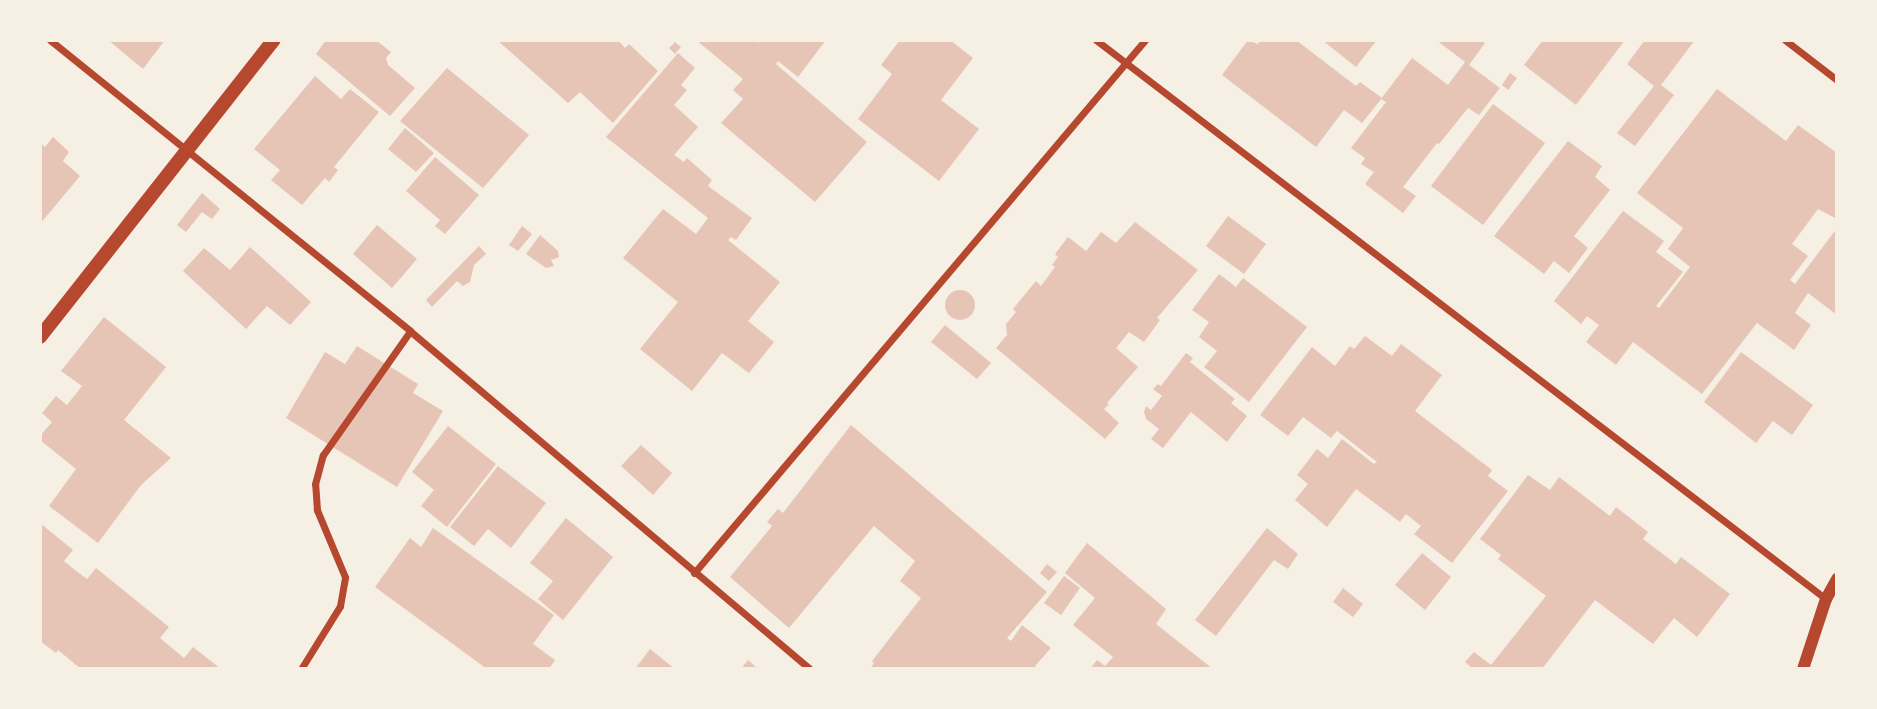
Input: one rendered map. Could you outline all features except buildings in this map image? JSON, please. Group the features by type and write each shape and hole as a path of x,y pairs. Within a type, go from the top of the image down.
{"main road":[{"path":"40,337 274,40"}],"street":[{"path":"50,40 410,331 810,669"},
{"path":"1096,40 1832,603"},
{"path":"694,573 1145,40"},
{"path":"1785,40 1837,80"},
{"path":"301,669 340,606 345,578 317,510 315,484 323,455 410,331"},
{"path":"1803,669 1832,603 1837,579"}]}
